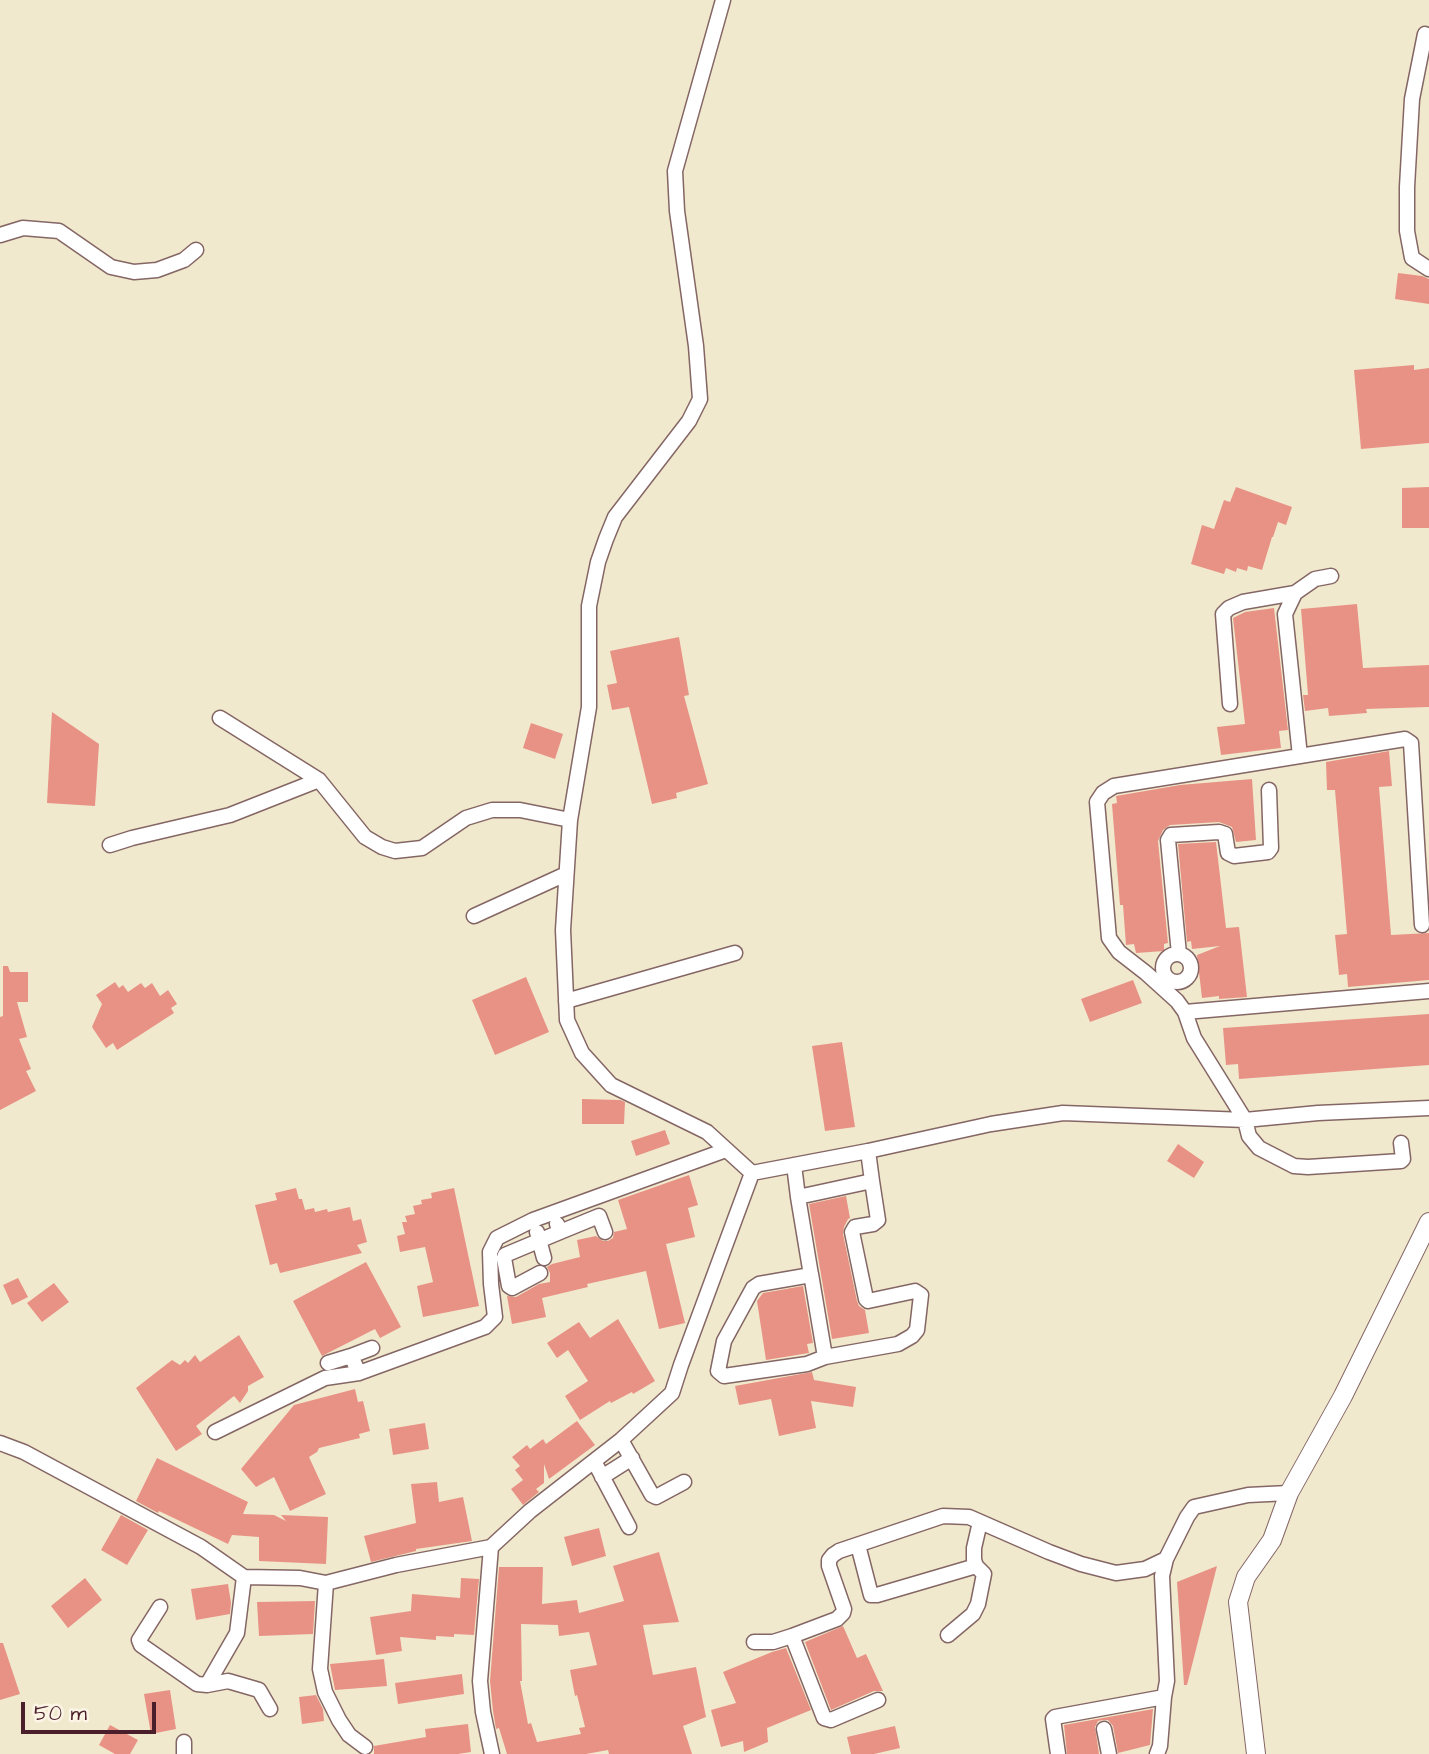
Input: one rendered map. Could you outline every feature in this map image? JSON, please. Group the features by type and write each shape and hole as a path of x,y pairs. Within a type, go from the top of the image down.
{"street":[{"path":"723,0 676,172 677,211 696,346 700,399 689,421 615,517 597,562 589,606 589,707 570,820 563,930 567,1020 582,1053 611,1085 707,1132 752,1173"},
{"path":"1425,34 1412,99 1407,232 1412,258 1429,269"},
{"path":"0,235 23,228 59,231 111,267 134,272 157,271 184,260 196,250"},
{"path":"1230,704 1223,614 1243,602 1294,593 1315,579 1331,576"},
{"path":"1294,593 1285,614 1300,757"},
{"path":"220,718 319,780 365,837 382,847 395,850 422,848 466,818 492,810 520,810 570,820"},
{"path":"1422,925 1411,743 1405,739 1114,786 1103,793 1097,802 1109,938 1119,952 1146,973 1181,1007 1429,991"},
{"path":"110,845 230,815 319,780"},
{"path":"1269,790 1271,848 1268,852 1234,856 1228,853 1225,834 1219,832 1171,835 1168,840 1179,954 1171,955 1166,960 1163,967 1165,974 1176,982 1181,1007 1194,1038 1245,1120 1249,1136 1259,1148 1294,1166 1308,1167 1401,1161 1401,1143"},
{"path":"474,916 566,874"},
{"path":"566,1001 735,953"},
{"path":"752,1173 991,1124 1063,1114 1245,1120 1318,1113 1429,1108"},
{"path":"215,1432 325,1378 359,1373 485,1326 495,1317 490,1252 497,1238 533,1220 726,1150"},
{"path":"811,1274 759,1284 753,1288 724,1341 718,1371 724,1376 807,1364 825,1357 898,1344 917,1330 921,1295 915,1291 868,1301 866,1299 852,1232 855,1227 873,1224 878,1220 868,1151"},
{"path":"794,1165 825,1357"},
{"path":"0,1443 24,1452 201,1547 244,1577 300,1578 327,1583 396,1565 491,1546 530,1511 621,1440 672,1393 752,1173"},
{"path":"798,1197 872,1181"},
{"path":"553,1213 560,1232"},
{"path":"540,1273 512,1288 509,1286 505,1255 597,1216 605,1232"},
{"path":"533,1220 544,1258"},
{"path":"1256,1754 1238,1602 1246,1577 1272,1540 1289,1493 1343,1396 1429,1222"},
{"path":"513,1230 520,1249"},
{"path":"713,1240 728,1237"},
{"path":"328,1363 372,1348"},
{"path":"351,1356 359,1373"},
{"path":"621,1440 652,1495 656,1497 684,1482"},
{"path":"602,1477 632,1458"},
{"path":"594,1461 629,1527"},
{"path":"1157,1754 1167,1681 1162,1576 1166,1559 1187,1517 1194,1507 1248,1495 1289,1493"},
{"path":"754,1642 773,1642 792,1636 837,1619 843,1613 844,1609 829,1566 829,1559 839,1551 943,1516 969,1517 1049,1552 1116,1573 1145,1569 1166,1559"},
{"path":"948,1635 973,1614 978,1604 984,1574 976,1566 974,1548 980,1522"},
{"path":"858,1545 871,1595 976,1566"},
{"path":"491,1546 480,1681 492,1754"},
{"path":"207,1685 237,1633 244,1577"},
{"path":"327,1583 320,1669 325,1692 349,1735 365,1747"},
{"path":"160,1606 139,1640 141,1645 197,1684 228,1681 260,1690 270,1709"},
{"path":"792,1636 824,1718 831,1720 878,1700"},
{"path":"1058,1754 1053,1720 1055,1717 1164,1697"},
{"path":"1104,1729 1109,1754"}],"building":[{"path":"1398,273 1429,279 1429,304 1395,299"},
{"path":"1414,365 1414,370 1429,368 1429,443 1361,449 1354,370"},
{"path":"1236,487 1292,507 1286,525 1278,522 1262,570 1248,566 1247,571 1237,568 1236,572 1226,568 1224,574 1191,564 1202,525 1214,529 1224,500 1230,502"},
{"path":"1429,487 1429,528 1402,528 1402,488"},
{"path":"1357,604 1363,668 1429,665 1429,707 1366,709 1367,713 1329,716 1328,708 1305,711 1303,695 1308,695 1301,609"},
{"path":"1274,608 1288,730 1279,731 1281,748 1221,755 1217,727 1245,724 1233,618 1245,612"},
{"path":"679,637 689,695 684,696 708,784 676,793 677,798 652,804 629,707 612,710 607,685 617,683 610,651"},
{"path":"52,712 99,744 95,806 47,803"},
{"path":"531,723 563,734 555,759 523,748"},
{"path":"1389,751 1392,786 1379,787 1391,935 1429,933 1429,980 1348,987 1347,974 1339,975 1335,935 1347,934 1335,790 1327,790 1326,762"},
{"path":"1252,779 1256,840 1236,842 1232,827 1219,822 1170,825 1163,830 1158,841 1168,943 1164,944 1164,951 1136,953 1134,944 1126,945 1123,905 1120,905 1112,804 1117,803 1116,796 1180,785"},
{"path":"1216,842 1226,928 1239,927 1247,997 1202,998 1197,955 1220,946 1192,949 1191,941 1187,942 1178,844"},
{"path":"3,966 8,966 10,972 28,972 28,1002 17,1002 27,1037 19,1039 31,1069 26,1071 36,1091 0,1110 0,1017 3,1016"},
{"path":"526,977 549,1032 495,1055 472,1000"},
{"path":"1133,980 1142,1003 1090,1022 1081,999"},
{"path":"115,982 119,988 123,985 128,992 141,983 145,988 152,983 160,996 168,990 177,1004 171,1008 174,1013 117,1050 113,1043 106,1048 92,1027 102,1004 96,995"},
{"path":"1429,1014 1429,1065 1239,1079 1238,1064 1226,1065 1223,1028"},
{"path":"842,1042 855,1127 825,1131 812,1046"},
{"path":"582,1099 625,1102 624,1124 582,1124"},
{"path":"665,1130 670,1144 636,1156 631,1141"},
{"path":"1178,1144 1204,1162 1194,1178 1167,1161"},
{"path":"689,1175 698,1205 688,1208 695,1237 666,1244 685,1323 659,1329 646,1271 587,1284 588,1287 542,1298 546,1317 512,1324 507,1296 516,1297 539,1284 550,1282 547,1267 580,1257 577,1240 596,1236 608,1241 613,1238 614,1232 627,1229 618,1200"},
{"path":"296,1188 305,1210 314,1208 315,1212 327,1209 328,1212 350,1207 353,1221 361,1219 367,1242 357,1245 362,1253 280,1273 277,1263 270,1265 255,1205 277,1200 275,1193"},
{"path":"454,1188 479,1306 423,1317 417,1286 433,1282 425,1247 400,1252 397,1236 405,1234 402,1222 407,1222 405,1216 415,1214 413,1206 422,1204 421,1200 432,1198 431,1193"},
{"path":"846,1196 850,1218 843,1234 857,1301 865,1310 869,1333 832,1339 809,1204"},
{"path":"366,1262 401,1327 380,1338 375,1329 322,1356 293,1301"},
{"path":"18,1278 28,1297 12,1305 3,1285"},
{"path":"54,1283 69,1302 42,1322 27,1303"},
{"path":"803,1286 813,1343 807,1344 809,1353 766,1360 757,1301 763,1293"},
{"path":"618,1319 655,1381 633,1394 632,1392 611,1403 610,1401 580,1420 565,1396 588,1381 568,1350 557,1358 547,1343 579,1322 590,1338"},
{"path":"239,1335 264,1377 248,1386 248,1391 240,1403 234,1396 196,1426 202,1434 176,1451 136,1388 172,1360 180,1365 185,1360 188,1363 195,1355 200,1362"},
{"path":"812,1372 814,1380 856,1387 853,1407 811,1401 816,1428 779,1436 771,1399 739,1405 735,1386"},
{"path":"355,1389 358,1402 363,1401 370,1431 359,1434 360,1438 319,1448 309,1457 326,1494 290,1511 274,1477 256,1487 241,1469 294,1405"},
{"path":"577,1421 595,1445 549,1479 544,1464 544,1483 536,1489 539,1492 523,1505 511,1489 523,1480 515,1470 520,1466 512,1457 527,1445 530,1449 543,1439 546,1444"},
{"path":"425,1423 429,1449 393,1455 389,1429"},
{"path":"157,1458 248,1502 243,1514 274,1515 286,1521 281,1515 328,1517 326,1564 259,1561 259,1537 232,1535 228,1544 136,1501"},
{"path":"437,1482 439,1502 463,1497 472,1541 416,1549 371,1562 364,1536 416,1523 411,1484"},
{"path":"121,1515 148,1530 127,1565 101,1550"},
{"path":"599,1528 606,1556 572,1566 564,1537"},
{"path":"659,1552 679,1622 643,1625 653,1675 696,1667 706,1717 683,1726 692,1754 609,1754 608,1750 586,1754 507,1754 499,1728 496,1729 490,1681 499,1567 543,1567 542,1604 577,1600 579,1613 624,1601 613,1566","holes":["521,1624 558,1625 559,1636 589,1632 597,1665 570,1670 585,1727 579,1728 581,1734 537,1742 531,1723 528,1724 520,1681"]},
{"path":"1217,1566 1187,1685 1184,1685 1177,1582"},
{"path":"85,1578 102,1600 68,1628 51,1606"},
{"path":"461,1578 479,1579 474,1635 436,1636 436,1640 400,1637 402,1651 376,1655 370,1617 411,1611 412,1594 460,1598"},
{"path":"228,1584 230,1614 196,1620 191,1589"},
{"path":"315,1601 313,1634 259,1636 257,1602"},
{"path":"843,1626 857,1658 866,1654 883,1691 874,1691 831,1710 805,1642"},
{"path":"0,1643 3,1643 20,1694 0,1700"},
{"path":"786,1648 811,1710 767,1728 768,1742 744,1752 743,1741 721,1747 711,1710 736,1703 723,1672"},
{"path":"384,1659 387,1686 335,1690 330,1664"},
{"path":"462,1674 464,1694 398,1704 395,1683"},
{"path":"170,1690 176,1729 151,1734 144,1694"},
{"path":"316,1695 323,1709 324,1721 302,1724 299,1697"},
{"path":"1153,1709 1150,1745 1118,1753 1113,1726 1108,1720 1103,1720 1098,1721 1095,1727 1099,1754 1067,1754 1064,1725"},
{"path":"468,1724 471,1752 374,1754 374,1746 426,1737 425,1729"},
{"path":"110,1725 138,1740 130,1754 115,1754 99,1745"},
{"path":"895,1726 900,1748 874,1754 851,1754 847,1737"}]}
